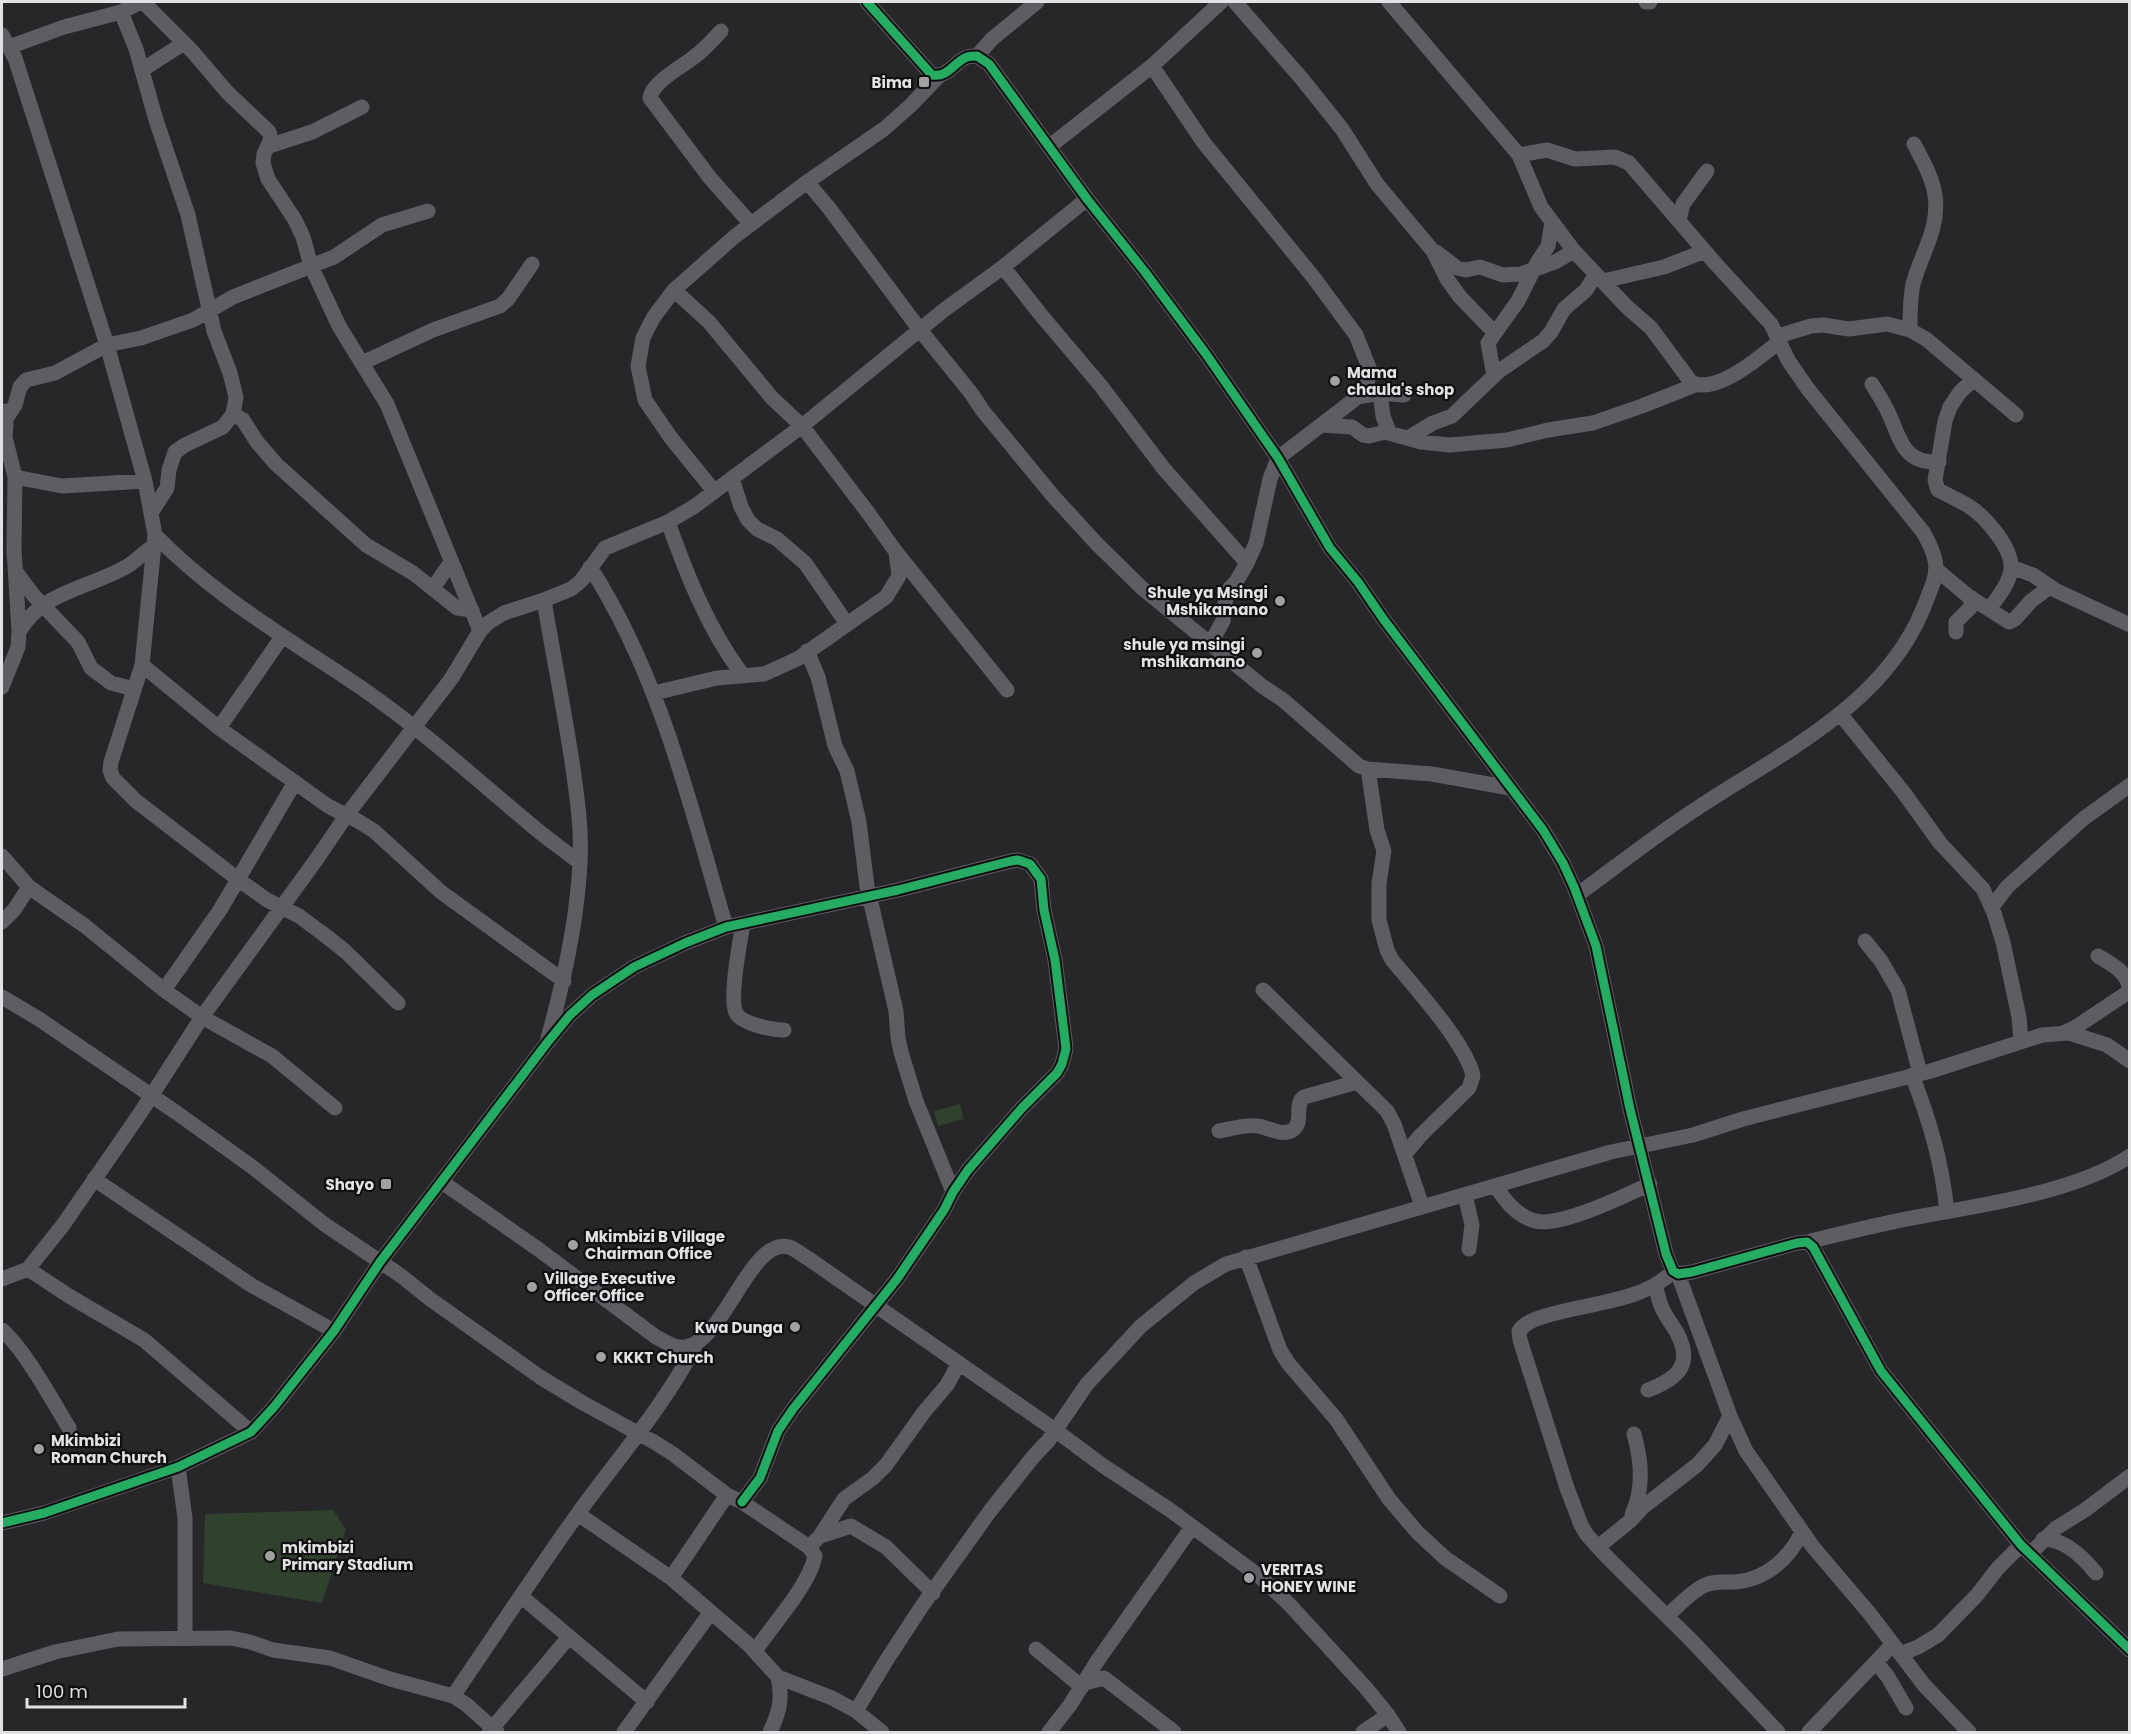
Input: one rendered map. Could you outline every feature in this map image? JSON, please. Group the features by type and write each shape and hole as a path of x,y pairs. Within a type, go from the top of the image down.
{"street":[{"path":"398,1003 345,951 283,906 267,900 184,840 136,801 113,778 110,770 111,762 142,665 154,540 151,513 145,481 107,345 15,58 5,41 121,12 139,2 148,6 227,92 269,132 271,139 264,154 264,170 271,186 295,220 303,237 311,266 339,326 390,412 480,631"},
{"path":"867,2 930,73 939,76"},
{"path":"977,56 992,39 1037,2"},
{"path":"1050,146 1152,66 1221,2"},
{"path":"1235,2 1335,120 1377,184 1433,251 1454,267 1462,269 1480,267 1503,275 1521,274 1554,262 1574,251"},
{"path":"1389,2 1519,155 1536,199 1574,251 1651,328 1695,385"},
{"path":"121,12 188,215 218,344 234,385 236,397 233,414 223,427 178,449 173,456 169,470 167,488 151,513"},
{"path":"722,31 652,91 650,98 706,173 751,224"},
{"path":"142,70 184,43"},
{"path":"714,491 645,400 639,380 638,366 643,338 652,318 674,290 751,224 884,129 939,76 966,57 977,56 989,64 1177,315 1278,458 1330,548 1358,582 1383,620 1543,830 1563,863 1596,946 1630,1108 1666,1254 1676,1273 1730,1416 1746,1451 1802,1532 1924,1685 1969,1732"},
{"path":"1152,66 1204,142 1314,278 1356,335 1370,370 1367,384 1357,397 1278,458 1265,497 1257,537 1247,563 1226,597 1223,621 1210,644"},
{"path":"269,146 312,132 362,107"},
{"path":"1910,330 1913,283 1930,241 1934,224 1935,197 1929,174 1914,144"},
{"path":"1519,155 1547,150 1575,159 1609,156 1629,163 1655,196 1772,324 1788,360 1808,389 1923,532 1935,553 1937,570 1910,639 1873,683 1840,715 1818,732 1695,809 1577,895"},
{"path":"1678,220 1683,204 1707,171"},
{"path":"807,182 920,330 1023,459 1119,567 1359,766 1368,769 1432,774 1510,788"},
{"path":"2,1279 28,1269 63,1225 152,1096 202,1017 346,816 451,679 480,631 495,617 563,593 577,585 605,548 668,522 714,491 802,426 920,330 1088,199"},
{"path":"2,687 18,647 19,632 13,527 15,477 3,425 15,405 20,387 26,380 55,373 107,345 170,329 210,311 233,297 334,257 382,225 428,211"},
{"path":"1494,376 1488,342 1518,301 1550,242 1552,222"},
{"path":"1433,251 1447,279 1460,297 1495,333"},
{"path":"1408,438 1433,423 1452,416 1494,376 1543,341 1564,309 1600,277 1664,267 1705,251"},
{"path":"362,363 424,334 500,306 508,299 532,264"},
{"path":"1003,267 1122,412 1164,469 1247,563"},
{"path":"674,290 709,322 772,398 802,426 896,552 1007,690"},
{"path":"1321,425 1352,427 1363,435 1369,436 1389,432 1408,438 1450,445 1508,440 1548,430 1593,423 1695,385 1714,383 1741,371 1779,338 1811,326 1823,325 1849,329 1887,324 1910,330 1926,339 2016,415"},
{"path":"1974,379 1960,392 1950,407 1945,421 1935,480 1938,490 1980,514 1999,538 2009,558 2011,567 2007,583 1989,609"},
{"path":"1872,384 1888,410 1899,439 1908,452 1920,461 1939,462"},
{"path":"1357,397 1380,394 1404,395"},
{"path":"1380,394 1383,416 1389,432"},
{"path":"233,414 243,420 257,442 276,464 366,545 413,573 457,608 472,610"},
{"path":"15,477 62,486 145,481"},
{"path":"732,478 741,507 748,520 757,529 777,539 806,563 847,624"},
{"path":"1265,497 1293,483"},
{"path":"668,522 695,592 718,638 742,674"},
{"path":"19,632 25,621 43,606 75,588 125,568 154,540"},
{"path":"154,540 282,637 364,690 413,726 580,864"},
{"path":"654,693 742,674 770,672 799,658 886,597 899,576 896,552"},
{"path":"433,588 451,562"},
{"path":"590,567 618,612 654,693 675,753 726,927"},
{"path":"2011,567 2033,575 2050,587 2130,625"},
{"path":"1937,570 1972,598 2009,622 2050,587"},
{"path":"16,572 43,606 78,642 91,668 98,675 111,682 134,689"},
{"path":"1956,632 1956,622 1970,608 1972,598"},
{"path":"544,600 564,701 579,805 580,864 564,981 547,1042"},
{"path":"219,729 282,637"},
{"path":"807,651 818,677 835,746 847,771 852,792 859,822 865,874 896,1011 901,1052 916,1101 953,1192"},
{"path":"142,665 219,729 328,806 374,831 441,892 564,981"},
{"path":"1840,715 1940,843 1983,889 1992,907 2002,942 2021,1040"},
{"path":"1368,769 1377,830 1384,850 1379,883 1379,913 1387,950 1392,960 1462,1050 1473,1076 1469,1088 1405,1154"},
{"path":"164,990 239,880 295,782"},
{"path":"1992,907 2007,887 2083,819 2128,788"},
{"path":"2,856 29,886 85,926 164,990 202,1017 272,1056 335,1108"},
{"path":"2,1519 44,1513 178,1467 251,1432 274,1407 334,1331 380,1262 547,1042 570,1015 616,978 660,954 726,927 870,896 1018,860 1030,864 1041,879 1044,910 1055,960 1065,1040 1065,1055 1057,1073 968,1170 918,1250 876,1306 809,1387 783,1424 772,1443 760,1478 742,1502"},
{"path":"2,922 14,910 29,886"},
{"path":"743,924 735,1011 740,1017 762,1027 784,1030"},
{"path":"1865,941 1881,961 1898,990 1916,1074 1937,1145 1947,1212"},
{"path":"856,1711 922,1606 990,1511 1076,1404 1087,1384 1141,1326 1212,1271 1246,1257 1640,1145 1693,1135 1743,1119 1916,1074 2021,1040 2063,1033 2076,1027 2130,990 2125,975 2098,956"},
{"path":"1263,990 1387,1111 1405,1154 1422,1206"},
{"path":"2,997 39,1019 152,1096 255,1169 324,1224 400,1275 429,1299 540,1377 673,1454 727,1495 814,1541"},
{"path":"2063,1033 2107,1045 2130,1061"},
{"path":"1220,1131 1257,1125 1274,1131 1289,1131 1295,1128 1298,1121 1300,1100 1310,1094 1357,1082"},
{"path":"1778,1732 1598,1547 1581,1525 1520,1340 1520,1330 1524,1325 1537,1319 1623,1297 1655,1285 1676,1273 1885,1223 1977,1207 2087,1178 2118,1164 2130,1155"},
{"path":"94,1179 251,1285 334,1331"},
{"path":"442,1182 538,1249 656,1337 672,1346 683,1348 696,1344"},
{"path":"1495,1186 1514,1210 1533,1221 1546,1222 1586,1212 1650,1184"},
{"path":"1465,1195 1472,1225 1469,1250"},
{"path":"1807,1242 1820,1257 1881,1371 2025,1549 2130,1650"},
{"path":"453,1696 578,1514 655,1411 696,1344 709,1333 763,1257 774,1248 789,1247 837,1277 1242,1562 1281,1597 1388,1716 1399,1732"},
{"path":"1246,1257 1280,1350 1336,1419 1389,1499 1436,1551 1500,1596"},
{"path":"28,1269 144,1340 251,1432"},
{"path":"1648,1390 1674,1379 1682,1363 1683,1350 1676,1331 1662,1308 1655,1285"},
{"path":"2,1330 10,1338 69,1428"},
{"path":"755,1651 799,1589 813,1564 814,1541 844,1499 873,1478 886,1465 924,1412 947,1385 959,1363"},
{"path":"1598,1547 1703,1459 1715,1445 1730,1416"},
{"path":"1630,1521 1638,1500 1641,1483 1640,1459 1634,1434"},
{"path":"178,1467 185,1518 185,1637"},
{"path":"1809,1732 1876,1662 1897,1649 1918,1647 1938,1635 1977,1595 1998,1568 2056,1528 2067,1523 2130,1476"},
{"path":"671,1578 727,1495"},
{"path":"578,1514 671,1578 755,1651 778,1677 832,1698 856,1711 882,1732"},
{"path":"814,1541 851,1526 886,1547 933,1593"},
{"path":"1049,1732 1084,1685 1098,1660 1191,1527"},
{"path":"1667,1616 1703,1586 1717,1582 1747,1581 1758,1577 1789,1554 1802,1532"},
{"path":"2043,1539 2054,1539 2065,1545 2080,1556 2096,1574"},
{"path":"522,1598 647,1702"},
{"path":"624,1732 711,1612"},
{"path":"2,1669 55,1652 99,1642 135,1638 231,1638 273,1650 330,1658 390,1679 453,1696 467,1705 492,1731 568,1637"},
{"path":"1036,1649 1084,1685"},
{"path":"1098,1660 1104,1678 1174,1732"},
{"path":"1876,1662 1888,1677 1906,1708"},
{"path":"775,1731 781,1692 778,1677"},
{"path":"1084,1685 1104,1678"},
{"path":"1363,1732 1388,1716"}],"green space":[{"path":"960,1104 964,1119 938,1126 934,1111"},
{"name":"mkimbizi Primary Stadium","path":"333,1510 346,1529 322,1603 203,1583 205,1514"}],"cycle path":[{"path":"867,2 932,75 947,72 969,56 977,56 989,64 1087,199 1206,354 1278,458 1330,548 1358,582 1384,620 1543,830 1563,863 1574,887 1596,946 1630,1109 1666,1254 1673,1271 1678,1274 1692,1272 1807,1242 1813,1247 1881,1371 2021,1545 2130,1650"},
{"path":"2,1523 44,1513 178,1467 251,1432 274,1407 334,1331 380,1262 570,1015 592,995 634,967 726,927 898,890 1011,861 1018,860 1030,864 1041,879 1044,910 1055,960 1066,1049 1062,1064 1057,1073 1022,1108 968,1170 897,1279 793,1409 778,1431 760,1478 742,1502"}],"place":[{"name":"Bima","path":"924,82"},
{"name":"Mama chaula's shop","path":"1335,381"},
{"name":"Shule ya Msingi Mshikamano","path":"1280,601"},
{"name":"shule ya msingi mshikamano","path":"1257,653"},
{"name":"Shayo","path":"386,1184"},
{"name":"Mkimbizi B Village Chairman Office","path":"573,1245"},
{"name":"Village Executive Officer Office","path":"532,1287"},
{"name":"Kwa Dunga","path":"795,1327"},
{"name":"KKKT Church","path":"601,1357"},
{"name":"Mkimbizi Roman Church","path":"39,1449"},
{"name":"mkimbizi Primary Stadium","path":"270,1556"},
{"name":"VERITAS HONEY WINE","path":"1249,1578"}]}
